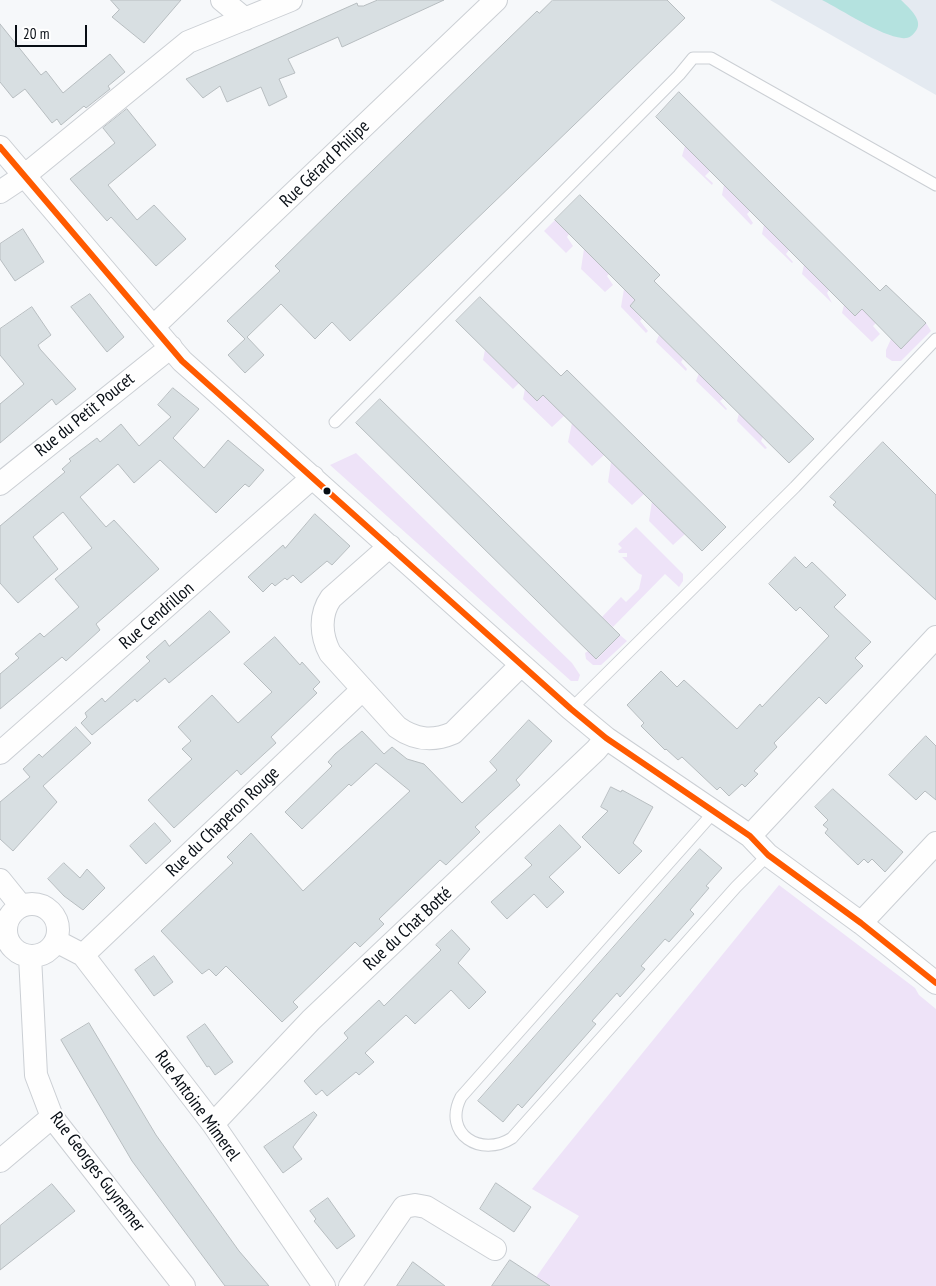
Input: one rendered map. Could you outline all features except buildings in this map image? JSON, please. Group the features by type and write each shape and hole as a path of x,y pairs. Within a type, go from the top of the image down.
{"street":[{"path":"222,0 245,19"},
{"path":"0,192 24,176 188,42 291,0"},
{"name":"Rue Gérard Philipe","path":"153,327 496,0"},
{"path":"0,147 182,361 521,665 606,738 750,836 768,855 936,983"},
{"name":"Rue du Petit Poucet","path":"0,484 171,347"},
{"name":"Rue Cendrillon","path":"0,754 313,478"},
{"path":"390,546 331,598 325,610 323,633 327,648 362,690 406,734 425,740 440,738 463,725 521,665"},
{"path":"750,836 936,637"},
{"name":"Rue du Chaperon Rouge","path":"83,955 362,690"},
{"name":"Rue du Chat Botté","path":"212,1124 311,1020 596,750 606,738"},
{"path":"861,924 936,844"},
{"path":"0,880 21,906"},
{"path":"39,905 47,909 57,923 56,941 46,953 30,956 16,951 4,941 6,924 14,910 21,906 39,905"},
{"name":"Rue Antoine Mimerel","path":"56,941 83,955 212,1124 324,1286"},
{"name":"Rue Georges Guynemer","path":"30,956 36,1075 52,1117 184,1286"},
{"path":"0,1161 52,1117"},
{"path":"350,1286 404,1208 415,1206 426,1208 495,1249"}],"lane":[{"path":"335,422 680,75 693,58 711,58 936,185"},
{"path":"571,709 795,487 936,339"},
{"path":"714,812 461,1097 457,1104 457,1123 466,1138 478,1145 490,1147 503,1144 512,1138 736,887 768,855"}],"shaded area":[{"path":"770,0 936,0 936,95"},
{"path":"685,146 710,171 705,176 713,183 712,185 682,156"},
{"path":"724,185 750,211 747,214 753,223 751,225 722,195"},
{"path":"555,220 569,234 567,237 573,246 566,253 544,231"},
{"path":"764,225 789,250 786,254 792,263 762,234"},
{"path":"584,249 609,274 607,276 613,285 605,292 581,269"},
{"path":"804,265 829,290 827,293 832,303 802,274"},
{"path":"624,289 635,300 630,306 642,319 640,321 648,331 646,333 621,307"},
{"path":"844,305 855,316 862,309 876,323 873,326 880,334 872,342 842,313"},
{"path":"926,323 931,331 901,361 892,361 886,357 886,350 891,339 901,348"},
{"path":"659,335 683,359 681,362 687,369 686,371 656,342"},
{"path":"485,350 519,383 513,389 483,360"},
{"path":"699,373 724,398 720,401 726,410 696,381"},
{"path":"525,389 537,401 543,395 565,415 552,427 523,399"},
{"path":"739,413 763,437 761,441 767,448 765,449 737,421"},
{"path":"572,423 604,455 592,466 568,442"},
{"path":"356,453 572,663 580,675 578,681 571,681 330,465"},
{"path":"611,462 644,494 632,505 608,482"},
{"path":"652,501 685,534 673,545 649,521"},
{"path":"636,527 683,574 683,581 679,587 665,574 613,627 602,617 621,597 626,602 639,589 642,575 622,557 627,557 627,553 619,553 618,551 622,548 618,544"},
{"path":"620,635 627,641 601,665 593,665 586,659 585,653 588,651 597,659"},
{"path":"779,885 915,988 919,995 936,1009 936,1286 530,1286 579,1216 532,1189"}],"water":[{"path":"822,0 901,0 915,15 918,28 908,38 893,36 873,28"}],"transit line":[{"path":"0,147 182,361 571,709 606,738 750,836 768,855 861,923 936,983"}]}
